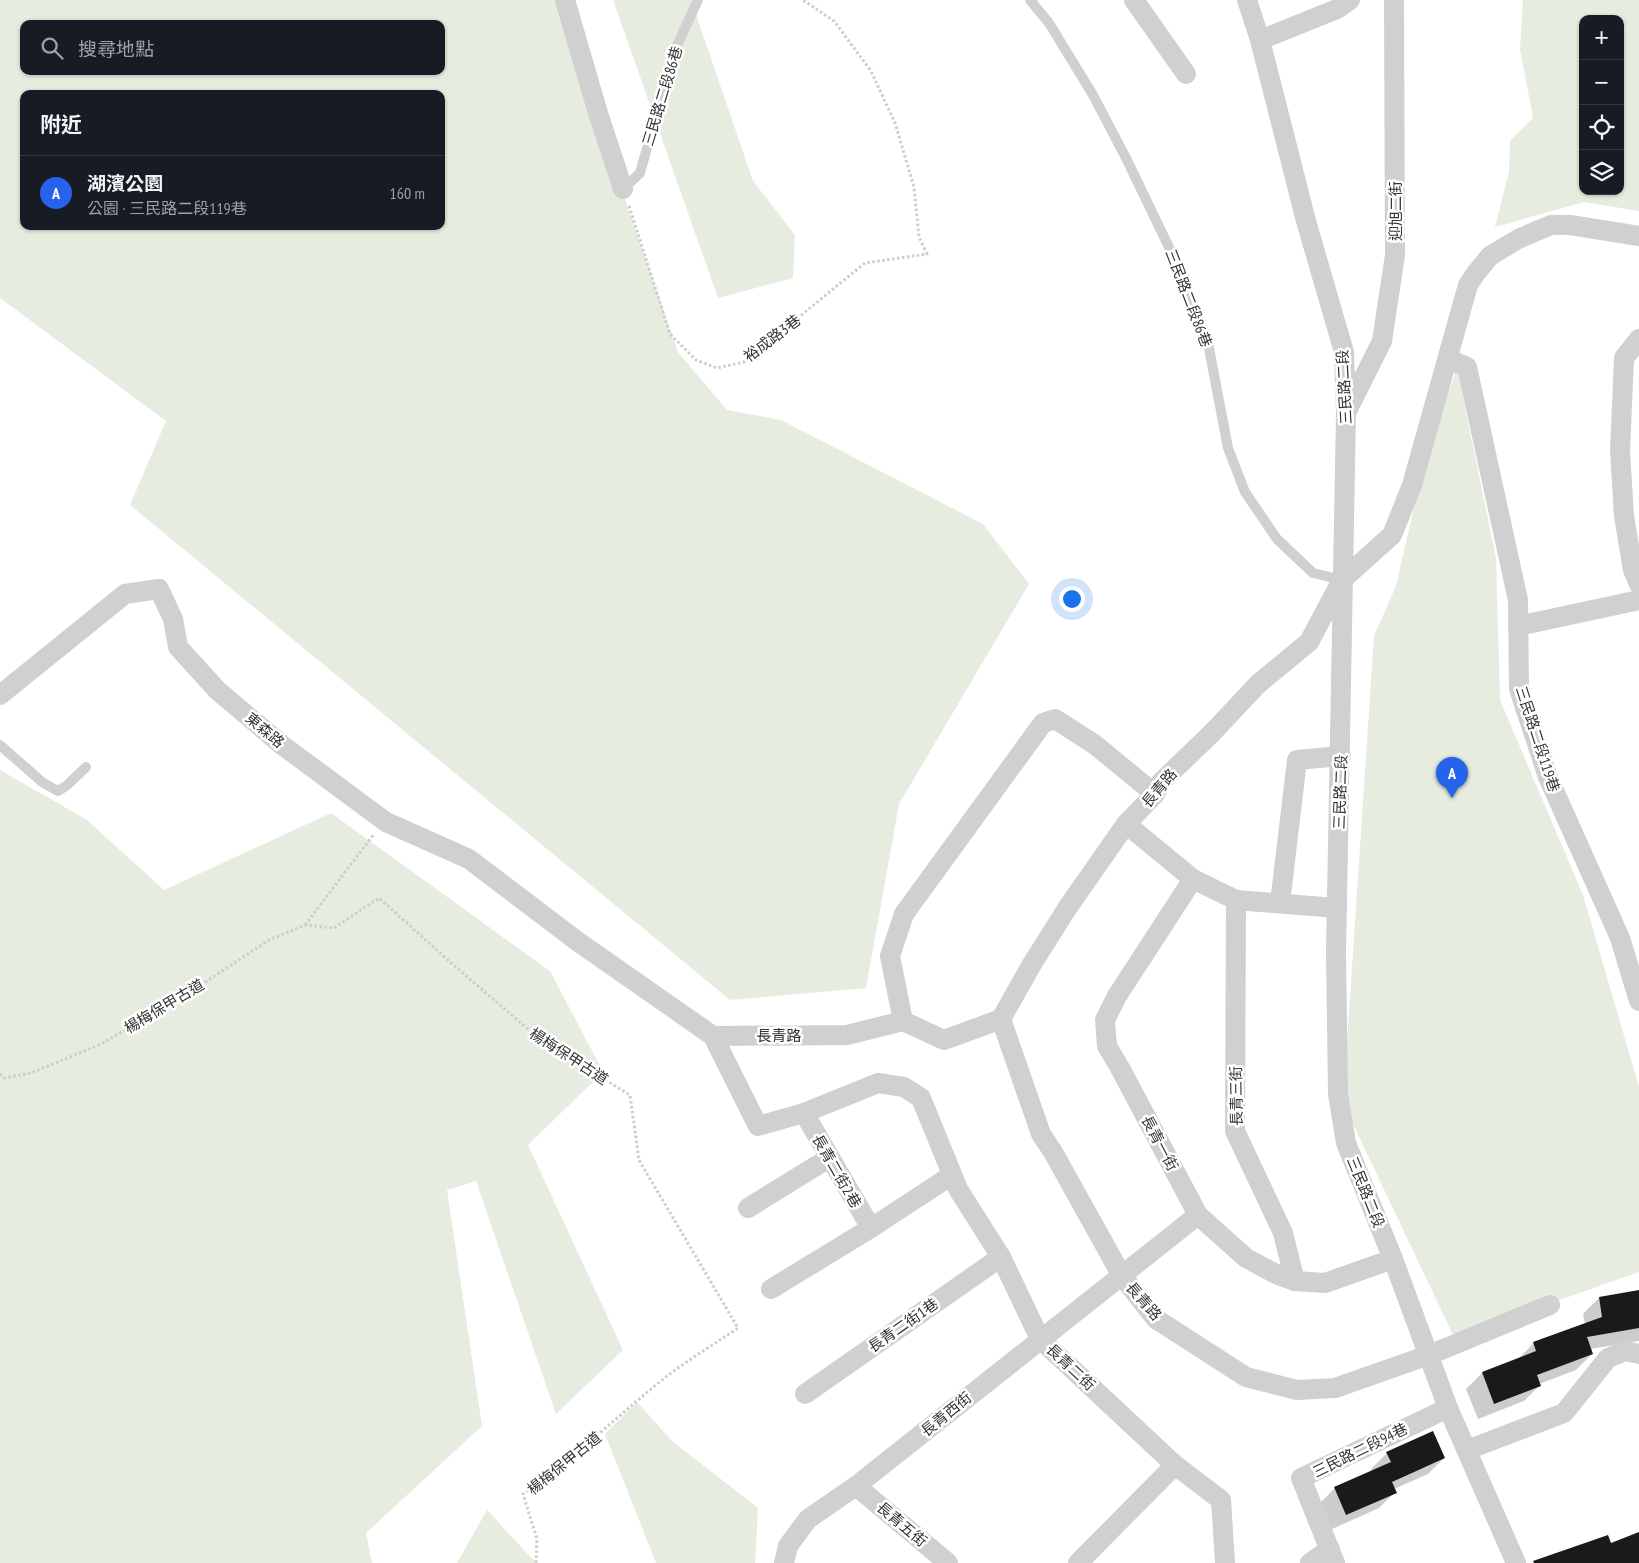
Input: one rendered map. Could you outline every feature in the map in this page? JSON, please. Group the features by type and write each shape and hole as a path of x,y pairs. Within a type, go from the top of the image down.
{"street":[{"path":"565,0 598,113 623,189"},
{"path":"1134,0 1186,74"},
{"name":"三民路二段","path":"1246,0 1260,40 1306,221 1344,352 1346,413 1342,580 1341,756 1336,908 1338,1094 1346,1143 1393,1259 1448,1408 1516,1563"},
{"path":"1260,40 1337,10 1350,0"},
{"name":"迎旭二街","path":"1346,413 1382,340 1395,255 1394,0"},
{"path":"1342,580 1392,535 1412,485 1468,286 1490,256 1518,239 1551,225 1570,225 1639,236"},
{"path":"1639,339 1624,358 1620,451 1624,516 1633,570 1639,584"},
{"name":"三民路二段119巷","path":"1448,359 1467,367 1518,600 1519,689 1548,777 1620,938 1639,1002"},
{"name":"長青路","path":"1342,580 1309,642 1258,684 1161,782 1155,794 1126,824 1068,907 1032,964 1001,1019 1041,1134 1053,1152 1122,1276 1156,1320 1246,1378 1297,1390 1335,1388 1429,1355 1550,1305"},
{"name":"東森路","path":"0,696 126,594 160,589 173,619 178,648 217,690 282,745 386,822 468,859 577,941 713,1036"},
{"path":"1518,626 1639,600"},
{"path":"1001,1019 944,1040 903,1021 890,956 904,914 1043,723 1055,719 1094,744 1155,794"},
{"path":"1280,903 1297,760 1341,756"},
{"path":"1126,824 1193,879 1236,900 1336,908"},
{"name":"長青一街","path":"1193,879 1117,996 1105,1020 1107,1046 1198,1215 1246,1258 1278,1275 1295,1281 1325,1283 1393,1259"},
{"name":"長青三街","path":"1236,900 1235,1131 1283,1233 1295,1281"},
{"name":"長青路","path":"713,1036 847,1035 903,1021"},
{"path":"713,1036 758,1126 804,1113"},
{"name":"長青二街","path":"804,1113 878,1083 904,1087 921,1098 958,1189 1001,1257 1040,1339 1175,1465 1221,1500 1225,1563"},
{"name":"長青二街2巷","path":"804,1113 871,1228"},
{"path":"748,1208 830,1158"},
{"path":"771,1289 871,1228 952,1174"},
{"name":"長青西街","path":"784,1563 788,1546 808,1519 856,1486 1198,1215"},
{"name":"長青二街1巷","path":"805,1394 1001,1257"},
{"path":"1467,1450 1564,1413 1608,1358 1624,1351 1639,1354"},
{"name":"三民路二段94巷","path":"1333,1556 1302,1478 1448,1408"},
{"path":"1078,1563 1175,1465"},
{"name":"長青五街","path":"856,1486 948,1563"},
{"path":"1310,1563 1333,1556"}],"lane":[{"name":"三民路二段86巷","path":"623,189 640,173 674,52 698,0"},
{"name":"三民路二段86巷","path":"1030,0 1049,23 1093,96 1127,160 1178,266 1208,343 1228,448 1245,492 1277,539 1313,573 1342,580"},
{"path":"0,745 42,782 58,791 66,786 86,766"}],"path":[{"name":"裕成路3巷","path":"623,189 670,334 696,360 717,368 744,362 865,263 926,254 919,237 914,187 895,123 871,71 834,21 803,0"},
{"path":"304,925 337,885 371,837 386,822"},
{"name":"楊梅保甲古道","path":"0,1074 4,1078 31,1073 99,1045 174,1002 269,940 304,925 334,928 379,898 543,1042 630,1095 639,1160 738,1328 663,1379 586,1447 547,1478 523,1494 537,1539 536,1563"}],"shaded area":[{"path":"0,0 556,0 678,352 727,410 781,420 983,524 1029,584 899,804 866,988 730,1000 130,505 166,421 0,298"},
{"path":"613,0 691,0 753,181 795,235 793,278 718,298"},
{"path":"1523,0 1639,0 1639,211 1584,202 1495,227 1509,172 1510,141 1533,118 1520,49"},
{"path":"1457,368 1496,558 1500,700 1583,895 1639,1087 1639,1272 1454,1337 1343,1103 1374,636 1396,586 1422,472"},
{"path":"0,770 87,820 164,890 331,813 550,971 603,1072 528,1145 623,1350 556,1414 476,1181 447,1190 482,1426 366,1533 372,1563 0,1563"},
{"path":"637,1402 672,1441 758,1508 755,1563 656,1563 605,1434"},
{"path":"487,1510 536,1563 457,1563"}],"building":[{"path":"1639,1290 1639,1328 1587,1337 1593,1354 1537,1375 1541,1386 1494,1404 1482,1372 1536,1351 1533,1342 1602,1317 1599,1297"},
{"path":"1433,1431 1445,1458 1392,1482 1397,1493 1346,1515 1334,1487 1391,1462 1386,1452"},
{"path":"1639,1532 1639,1563 1534,1563 1533,1561 1608,1535 1611,1543"}],"place":[{"name":"湖濱公園","path":"1452,798"}]}
